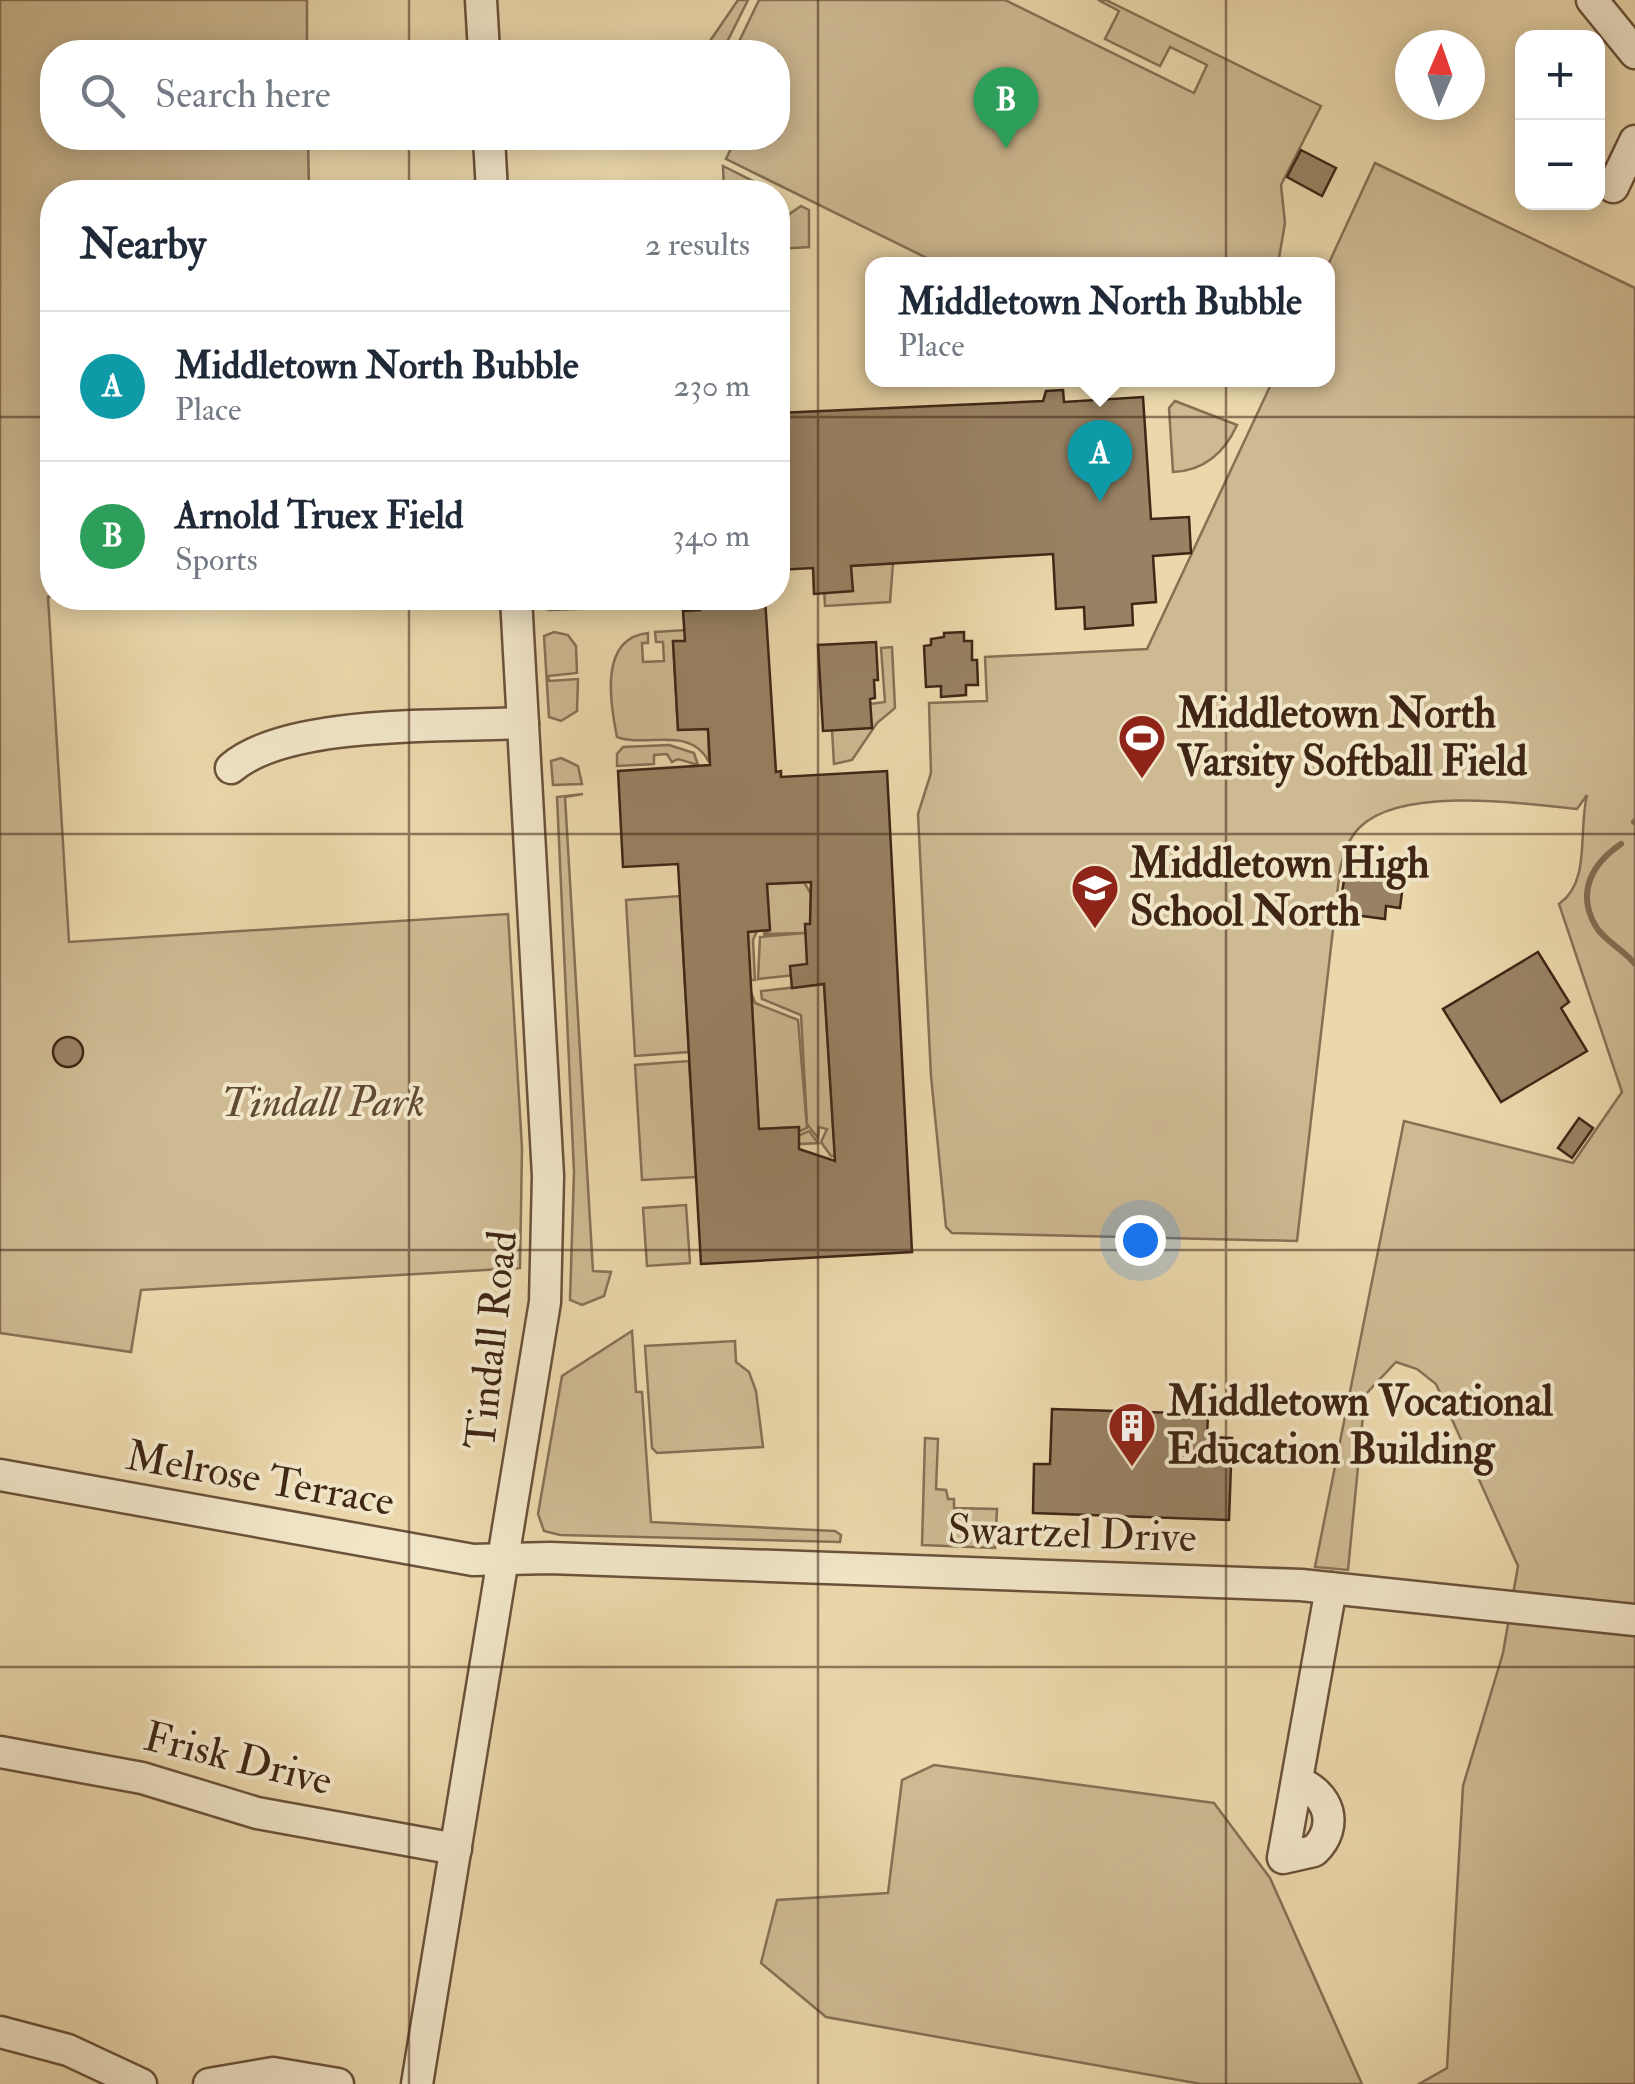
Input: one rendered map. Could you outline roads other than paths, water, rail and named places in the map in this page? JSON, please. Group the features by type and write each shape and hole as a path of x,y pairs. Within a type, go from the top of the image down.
{"street":[{"path":"481,0 483,40"},
{"path":"1592,0 1635,53"},
{"path":"1613,186 1635,141"},
{"path":"490,150 491,180"},
{"name":"Tindall Road","path":"417,2084 542,1336 548,1230 517,610"},
{"path":"230,768 259,749 306,737 523,722"},
{"name":"Melrose Terrace","path":"0,1475 473,1560 505,1559"},
{"name":"Swartzel Drive","path":"505,1559 1331,1588 1635,1620"},
{"path":"1296,1782 1331,1588"},
{"name":"Frisk Drive","path":"0,1752 142,1778 257,1813 456,1849"},
{"path":"0,2032 68,2050 141,2084"},
{"path":"209,2084 273,2073 338,2084"}],"waterway":[{"path":"1621,844 1595,869 1587,901 1599,930 1635,964"}],"place":[{"name":"Arnold Truex Field","path":"1006,149"},
{"name":"Middletown North Bubble","path":"1100,502"},
{"name":"Middletown North Varsity Softball Field","path":"1142,780"},
{"name":"Middletown High School North","path":"1095,930"},
{"name":"Middletown Vocational Education Building","path":"1132,1468"}],"park label":[{"name":"Tindall Park","path":"323,1103"}]}
